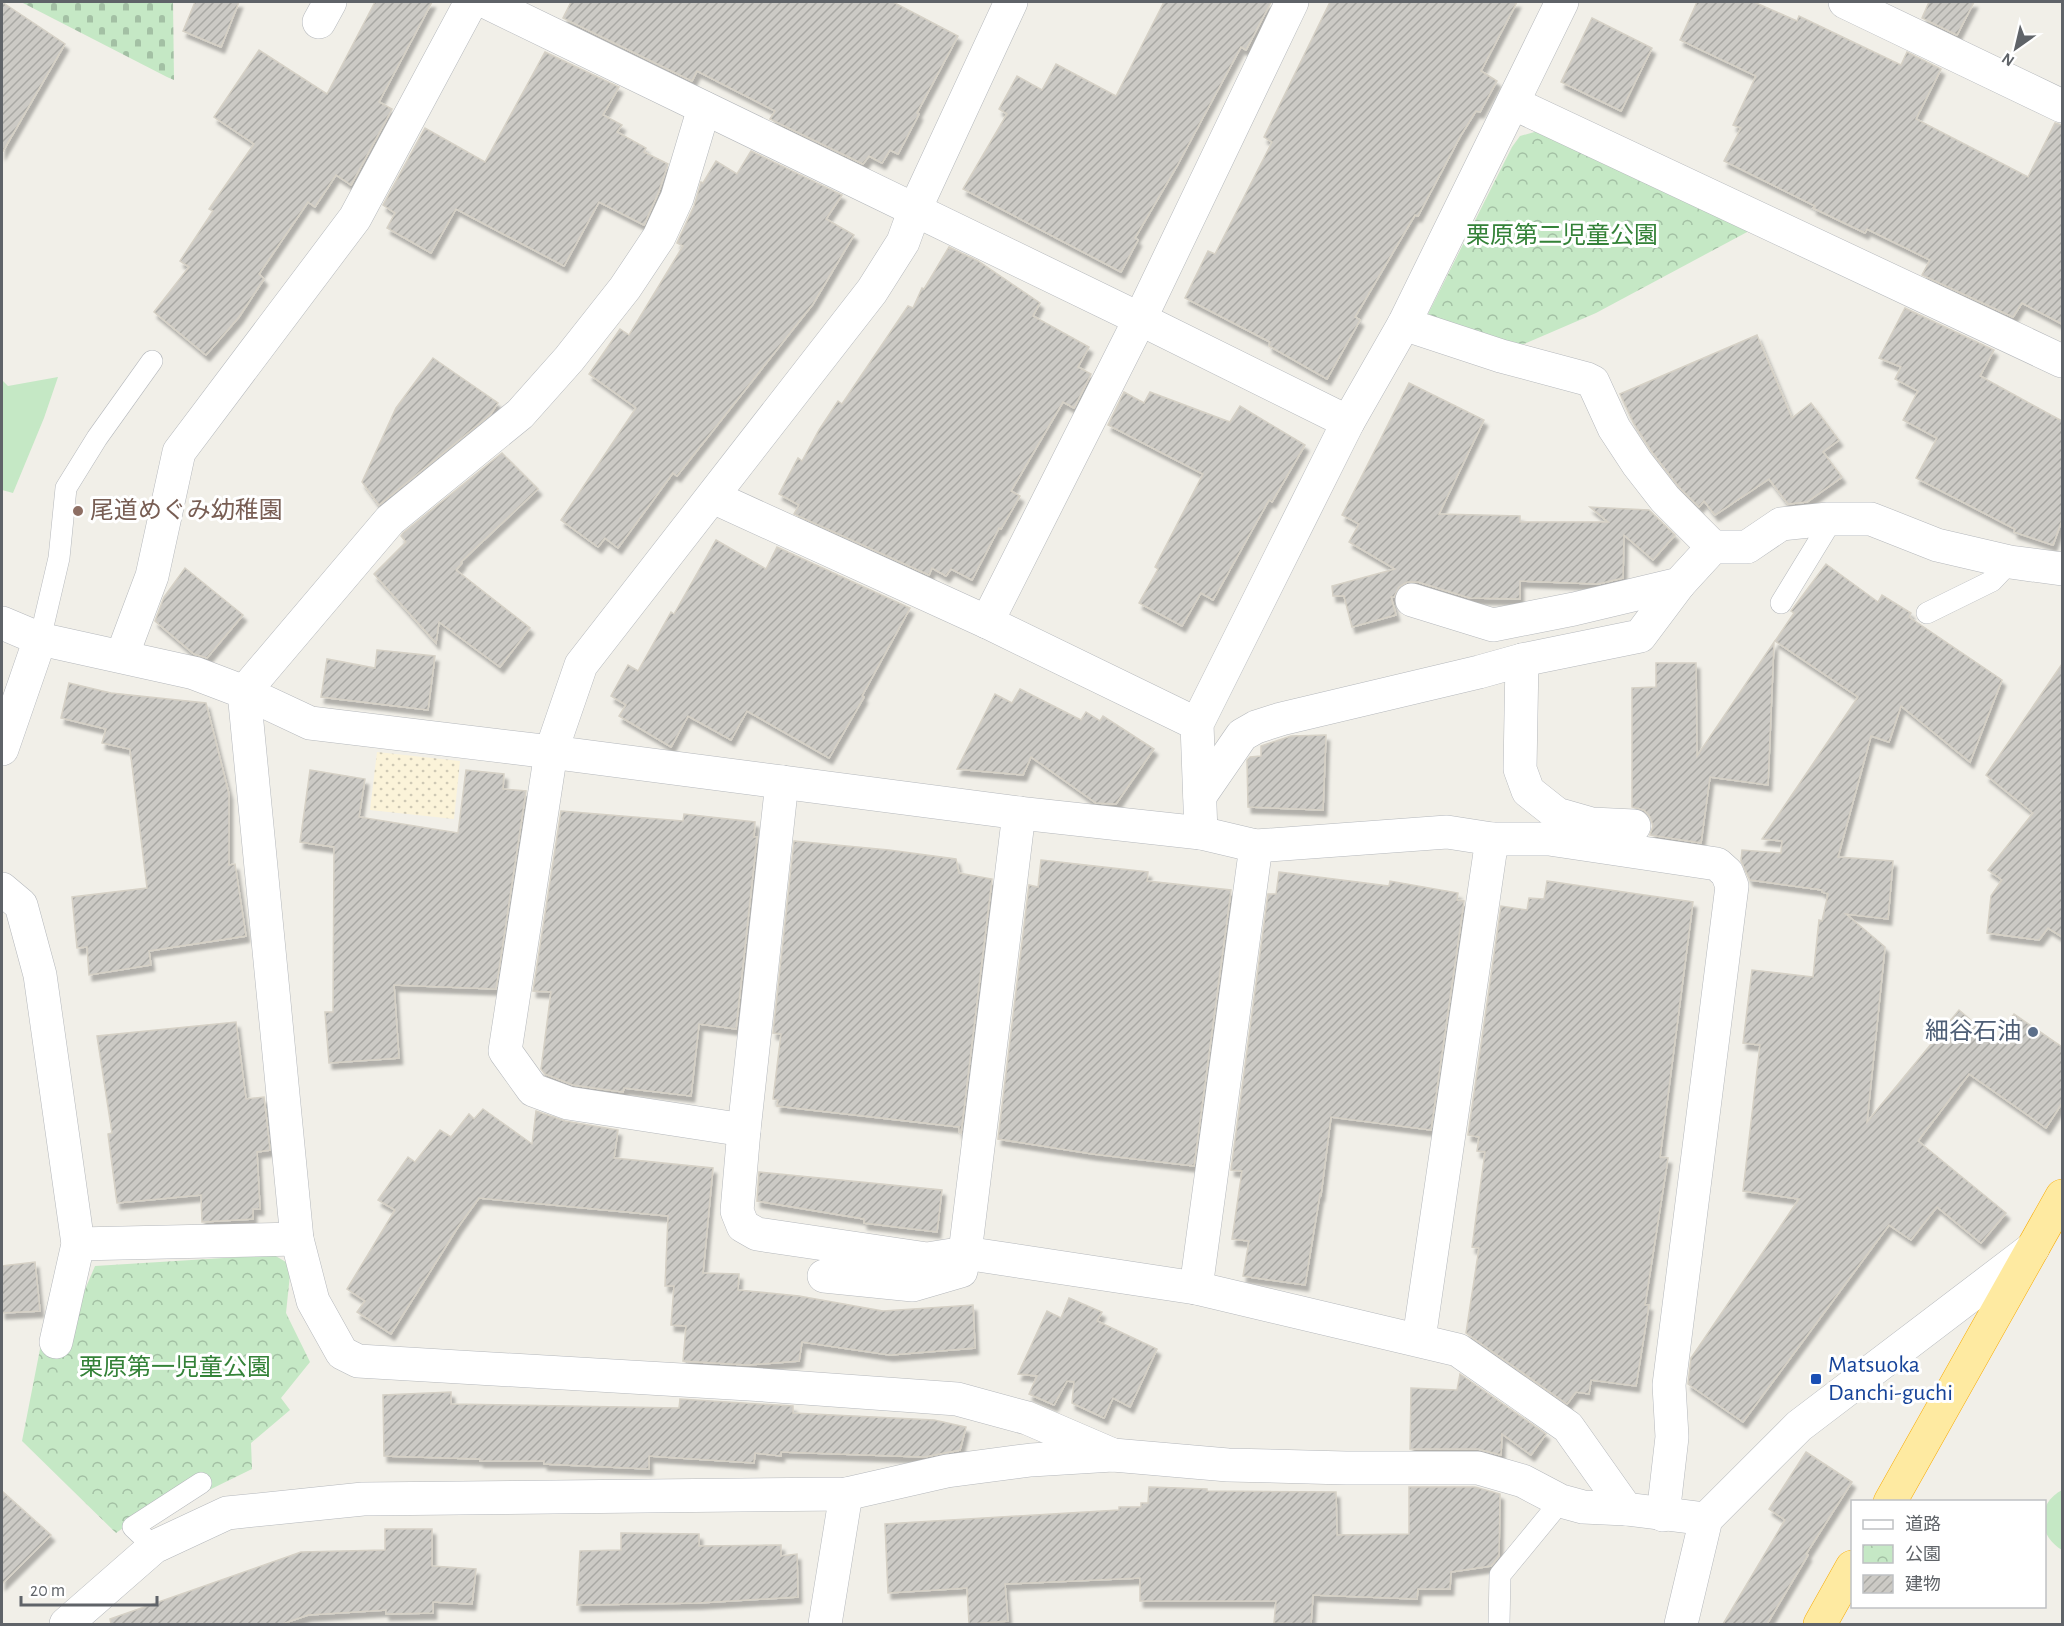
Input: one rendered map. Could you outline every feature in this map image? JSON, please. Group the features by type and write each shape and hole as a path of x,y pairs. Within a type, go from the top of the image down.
{"highway":[{"path":"1891,1500 2062,1196"},
{"path":"1820,1624 1851,1569"}],"street":[{"path":"122,656 152,576 179,452 355,218 471,2"},
{"path":"486,2 915,209 1348,422"},
{"path":"744,1130 568,1104 533,1090 505,1051 551,752 581,665 872,291 903,242 915,209 1011,2"},
{"path":"987,622 1140,319 1292,2"},
{"path":"1201,833 1197,724 1348,422 1404,324 1562,2"},
{"path":"1845,2 2062,106"},
{"path":"1513,103 2062,361"},
{"path":"704,108 677,198 659,237 618,297 569,359 520,414 390,520 244,692 297,1239 313,1301 342,1353 358,1361 749,1384 957,1399 1027,1418 1113,1455"},
{"path":"1404,324 1501,356 1593,382 1614,428 1637,463 1665,499 1713,547 1747,547 1781,524 1828,519 1871,519 1937,545 2010,562 2062,569"},
{"path":"713,497 987,622 1197,724"},
{"path":"1200,796 1242,735 1256,727 1522,660 1640,636 1679,584 1713,547"},
{"path":"1412,600 1493,625 1574,609 1679,584"},
{"path":"2,623 40,639 195,673 244,692 310,723 1018,813 1201,833 1256,846 1447,832 1492,839 1549,839 1717,864 1727,873 1732,886 1669,1385 1672,1437 1663,1515"},
{"path":"2,749 40,639"},
{"path":"1522,660 1519,751 1522,778 1528,791 1557,814 1592,824 1634,825"},
{"path":"782,782 744,1130 737,1211 743,1226 758,1234 927,1259 965,1253 1196,1288 1458,1350 1568,1427 1626,1509"},
{"path":"824,1276 913,1285 961,1271 1018,813"},
{"path":"1419,1339 1492,839"},
{"path":"1196,1288 1256,846"},
{"path":"2,890 21,905 40,975 78,1244 56,1342"},
{"path":"78,1244 297,1239"},
{"path":"1681,1624 1707,1520 1799,1426 2033,1248"},
{"path":"66,1624 154,1547 227,1513 363,1499 846,1494 947,1471 1031,1460 1113,1455 1228,1465 1478,1468 1523,1481 1561,1501 1583,1507 1626,1509 1707,1520"},
{"path":"825,1624 846,1494"}],"lane":[{"path":"40,639 59,558 66,488 97,438 152,361"},
{"path":"1781,603 1825,531 1828,519"},
{"path":"1927,613 1992,581 2010,562"},
{"path":"154,1547 133,1527 201,1483"},
{"path":"1499,1624 1500,1575 1561,1501"}],"sand":[{"path":"377,752 460,761 454,819 370,810"}],"green space":[{"path":"21,2 173,2 174,80 167,77"},
{"name":"栗原第二児童公園","path":"1538,131 1749,231 1596,313 1503,353 1427,316 1512,147 1520,136"},
{"path":"58,377 13,493 2,490 2,380 8,386"},
{"name":"栗原第一児童公園","path":"274,1255 291,1265 286,1313 310,1362 281,1398 290,1410 251,1443 252,1469 203,1493 171,1494 116,1533 22,1441 41,1344 70,1350 84,1292 95,1266"},
{"path":"2062,1490 2062,1550 2054,1544 2046,1532 2046,1507"}],"building":[{"path":"2,2 65,44 2,153"},
{"path":"195,2 239,2 221,47 183,31"},
{"path":"375,2 432,2 379,102 392,109 351,185 336,175 315,207 308,202 259,274 264,279 239,317 206,355 154,312 189,267 180,261 213,211 209,209 254,144 214,117 259,50 327,94"},
{"path":"571,2 893,2 958,36 898,154 890,150 882,163 869,156 863,164 770,119 775,111 697,71 692,81 563,18"},
{"path":"1164,2 1271,2 1246,50 1241,47 1135,238 1138,240 1121,272 963,189 1007,114 999,109 1017,76 1042,90 1056,64 1116,96"},
{"path":"1330,2 1517,2 1481,71 1497,81 1480,112 1476,111 1461,135 1418,216 1415,215 1355,317 1360,320 1327,379 1269,346 1270,342 1185,298 1208,251 1215,254 1272,142 1264,137"},
{"path":"1697,2 1754,2 1797,21 1799,16 1901,65 1907,52 1941,69 1916,119 2028,177 2055,123 2062,125 2062,324 2022,303 2013,317 1922,275 1930,260 1867,229 1865,233 1724,161 1741,128 1733,125 1756,76 1680,40"},
{"path":"1929,2 1974,2 1957,35 1922,18"},
{"path":"1592,18 1652,48 1621,111 1561,82"},
{"path":"545,52 619,87 603,115 622,125 617,132 646,148 644,152 668,164 644,225 599,202 564,266 456,209 431,253 387,228 395,213 383,205 425,128 485,162"},
{"path":"751,151 842,195 826,219 854,235 813,304 677,476 673,473 618,548 605,538 598,547 561,520 636,408 589,374 620,329 629,335 683,246 677,243 694,206 701,182 703,183 716,161 737,174"},
{"path":"949,247 978,261 1040,303 1033,316 1089,347 1078,367 1091,374 1074,408 1063,402 1011,491 1020,496 1001,529 999,528 972,580 951,569 946,576 932,568 929,575 794,514 799,505 779,494 798,458 802,461 838,401 842,404 908,306 913,308 922,288 924,289"},
{"path":"1905,308 1994,350 1980,376 2062,421 2062,520 2053,545 2014,532 2015,529 1916,478 1937,438 1903,420 1918,391 1895,379 1901,367 1879,358"},
{"path":"1757,335 1792,418 1811,403 1839,440 1823,452 1842,477 1807,502 1788,504 1769,479 1715,515 1704,501 1699,507 1679,487 1634,424 1620,394"},
{"path":"433,358 498,403 490,415 379,505 362,482 396,408"},
{"path":"1409,383 1484,420 1439,514 1520,516 1520,522 1608,522 1590,507 1649,510 1675,535 1653,560 1624,535 1623,578 1598,584 1520,581 1520,599 1470,598 1418,582 1407,582 1399,587 1394,597 1391,597 1396,615 1352,627 1344,596 1333,596 1332,586 1395,569 1349,542 1359,524 1342,515"},
{"path":"1124,392 1144,403 1150,392 1230,422 1240,406 1305,445 1272,502 1269,500 1213,600 1201,593 1182,626 1139,603 1158,569 1155,567 1203,474 1108,425"},
{"path":"502,453 538,489 461,562 456,570 530,628 500,667 439,622 436,643 374,574 406,542 401,536 403,533"},
{"path":"716,540 766,569 777,547 910,608 862,696 864,697 829,758 747,711 731,740 688,716 671,747 619,716 626,705 611,696 628,665 638,671 671,612 674,614"},
{"path":"1826,564 1878,602 1882,595 1911,613 1909,617 2002,680 1970,762 1901,706 1889,742 1871,736 1838,857 1893,861 1888,919 1846,914 1885,947 1867,1122 1959,1010 1995,1041 2014,1014 2062,1047 2062,1103 2046,1128 1969,1074 1918,1141 2006,1213 1981,1243 1937,1207 1911,1240 1889,1225 1743,1422 1688,1384 1691,1358 1799,1199 1743,1191 1760,1045 1743,1043 1752,970 1813,977 1819,920 1822,921 1828,894 1822,890 1750,880 1741,861 1742,850 1781,853 1782,841 1762,839 1858,697 1775,641 1794,613 1791,611"},
{"path":"185,568 243,615 207,658 194,654 155,621 164,597"},
{"path":"1774,642 1768,785 1710,777 1701,843 1650,835 1653,826 1650,817 1644,810 1632,807 1632,688 1656,687 1656,663 1696,663 1697,756"},
{"path":"377,650 435,656 428,710 321,697 327,659 375,668"},
{"path":"2062,664 2062,937 2048,928 2039,940 1987,933 1991,896 2002,880 1988,870 2033,813 1986,775"},
{"path":"69,683 111,693 206,703 229,794 229,865 235,864 246,936 149,951 151,965 89,975 87,947 77,948 72,897 147,888 130,749 102,743 106,729 61,718"},
{"path":"1020,689 1081,720 1086,712 1100,721 1103,716 1154,749 1116,804 1096,803 1031,757 1023,775 957,769 995,694 1012,703"},
{"path":"1326,735 1323,810 1248,807 1247,760 1250,757 1261,756 1261,746 1291,736"},
{"path":"310,770 365,779 359,817 458,833 466,770 504,774 503,789 526,791 496,989 394,985 399,1058 329,1063 325,1012 333,1012 334,847 300,842"},
{"path":"561,811 683,821 684,814 755,822 754,837 757,837 736,1029 699,1024 691,1096 624,1088 623,1092 573,1085 545,1074 541,1069 551,992 533,991"},
{"path":"794,841 956,859 959,873 992,879 961,1133 959,1127 777,1106 778,1100 773,1099 781,1034 773,1033"},
{"path":"1041,860 1148,872 1147,881 1231,890 1194,1166 1093,1154 998,1139 1029,885 1038,887"},
{"path":"1279,872 1389,886 1390,881 1458,893 1457,900 1464,901 1431,1130 1331,1117 1321,1195 1305,1285 1243,1276 1249,1241 1232,1239 1242,1171 1231,1170 1268,894 1276,894"},
{"path":"1547,881 1693,902 1660,1157 1668,1158 1645,1305 1649,1305 1636,1386 1591,1380 1589,1394 1576,1392 1567,1404 1466,1333 1479,1248 1472,1247 1485,1152 1477,1151 1479,1137 1468,1135 1501,906 1527,910 1529,898 1544,899"},
{"path":"236,1022 246,1099 264,1097 270,1150 257,1152 260,1209 253,1209 253,1219 202,1222 201,1195 117,1203 108,1134 112,1133 97,1036"},
{"path":"483,1109 532,1144 536,1111 565,1121 618,1130 614,1158 713,1168 703,1273 739,1274 738,1290 799,1296 883,1311 973,1305 975,1348 890,1355 802,1342 799,1361 748,1365 683,1361 686,1326 671,1325 674,1286 665,1286 668,1216 479,1198 458,1227 391,1334 357,1312 365,1301 347,1289 395,1210 378,1200 408,1157 415,1162 440,1130 451,1137 469,1114 474,1119"},
{"path":"759,1172 942,1190 937,1232 864,1223 864,1219 757,1201"},
{"path":"35,1262 40,1311 2,1313 2,1266"},
{"path":"1069,1298 1102,1312 1097,1321 1157,1349 1130,1407 1113,1398 1104,1418 1072,1403 1074,1382 1067,1381 1054,1405 1029,1394 1037,1376 1018,1374 1047,1311 1061,1318"},
{"path":"1460,1374 1546,1434 1531,1455 1502,1434 1501,1455 1478,1449 1410,1449 1411,1388 1457,1390"},
{"path":"451,1392 451,1404 679,1408 680,1399 793,1406 793,1413 934,1420 966,1427 960,1450 924,1457 781,1452 781,1456 755,1453 754,1463 649,1456 649,1469 544,1464 544,1461 480,1461 480,1459 384,1456 383,1395"},
{"path":"1806,1452 1852,1482 1806,1554 1808,1555 1767,1624 1723,1624 1785,1520 1769,1509"},
{"path":"1149,1487 1207,1489 1207,1491 1336,1492 1337,1535 1409,1534 1409,1487 1475,1487 1500,1494 1499,1556 1491,1566 1451,1572 1450,1589 1418,1589 1417,1599 1313,1595 1311,1624 1274,1623 1276,1601 1140,1601 1140,1578 1005,1584 1008,1621 969,1624 967,1588 888,1593 885,1524 1141,1507 1141,1503 1148,1503"},
{"path":"2,1491 51,1535 2,1584"},
{"path":"385,1529 432,1529 432,1566 476,1569 472,1604 433,1602 433,1613 386,1614 386,1610 308,1615 282,1624 111,1624 110,1619 301,1552 385,1550"},
{"path":"621,1533 699,1534 699,1546 781,1545 781,1556 797,1554 798,1597 698,1603 577,1605 580,1551 621,1550"}],"place":[{"name":"尾道めぐみ幼稚園","path":"78,511"},
{"name":"細谷石油","path":"2033,1032"},
{"name":"Matsuoka Danchi-guchi","path":"1816,1379"}]}
